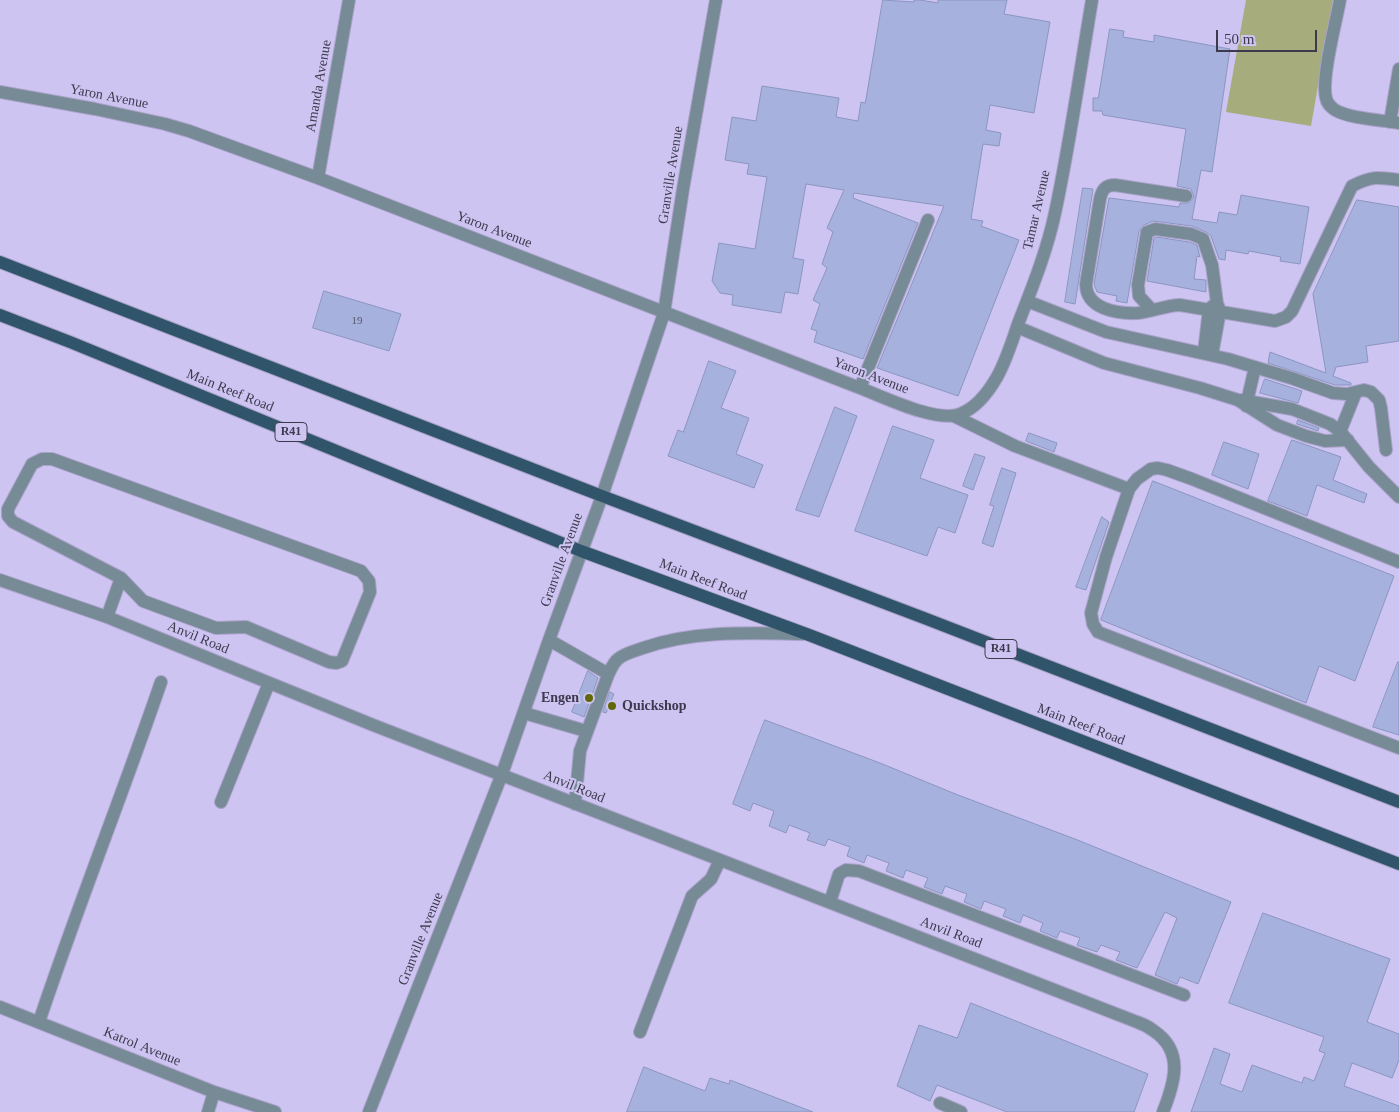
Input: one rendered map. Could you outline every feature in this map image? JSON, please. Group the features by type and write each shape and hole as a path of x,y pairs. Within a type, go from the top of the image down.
{"main road":[{"name":"R41","path":"0,262 602,496 924,618 1399,802"},
{"name":"Main Reef Road","path":"0,316 70,342 582,551 809,634 1399,864"}],"street":[{"name":"Amanda Avenue","path":"318,178 349,0"},
{"name":"Granville Avenue","path":"368,1112 502,774 548,640 602,496 664,313 683,189 716,0"},
{"name":"Tamar Avenue","path":"968,410 979,401 997,376 1027,300 1055,214 1092,0"},
{"path":"1340,0 1325,81 1328,103 1338,111 1347,114 1395,122 1399,69"},
{"name":"Yaron Avenue","path":"0,92 165,124 318,178 930,414 948,417 968,410"},
{"path":"1186,196 1115,185 1107,186 1102,193 1086,284 1089,299 1099,306 1120,312 1138,313 1173,305 1216,308 1275,321 1286,317 1292,311 1352,186 1376,177 1399,180"},
{"path":"860,388 928,220"},
{"path":"1152,310 1140,296 1138,285 1144,239 1147,232 1152,230 1191,234 1203,239 1212,265 1216,308 1208,354"},
{"path":"1027,300 1106,332 1208,354 1255,367 1333,393 1347,394 1364,390 1370,392 1379,400 1386,450"},
{"path":"1017,327 1104,364 1200,388 1244,402 1292,409 1330,424 1341,438 1399,497"},
{"path":"1244,402 1255,367"},
{"path":"1341,438 1356,392"},
{"path":"1244,402 1272,422 1294,432 1316,439 1341,438"},
{"path":"954,416 1015,446 1129,489"},
{"path":"42,459 52,459 361,571 369,581 370,592 342,661 336,663 329,662 246,627 216,628 143,601 120,578 13,522 8,516 8,509 32,464 42,459"},
{"path":"1399,562 1158,468 1144,472 1129,489 1106,556 1091,613 1093,624 1098,632 1399,748"},
{"path":"107,617 120,578"},
{"name":"Anvil Road","path":"0,580 107,617 373,725 1137,1022 1160,1036 1172,1054 1175,1076 1163,1112"},
{"path":"575,804 579,758 586,731 608,675 613,664 619,658 677,638 729,634 809,634"},
{"path":"548,640 606,672 608,675"},
{"path":"39,1022 161,682"},
{"path":"221,802 269,683"},
{"path":"524,713 586,731"},
{"path":"640,1032 692,896 711,879 720,860"},
{"path":"830,902 839,874 846,870 859,871 1184,995"},
{"name":"Katrol Avenue","path":"0,1006 214,1092 244,1107 275,1112"},
{"path":"208,1112 214,1092"},
{"path":"940,1104 960,1112"}],"green space":[{"path":"1246,0 1333,0 1311,126 1226,112"}],"building":[{"path":"883,0 914,2 914,0 920,0 938,3 938,0 1007,0 1004,14 1050,22 1034,113 990,105 986,130 1001,133 999,146 983,144 971,219 983,221 981,226 1019,240 958,396 877,368 944,206 854,193 853,198 918,223 863,359 814,342 817,331 811,329 820,304 813,300 827,268 822,264 833,232 827,228 844,190 806,184 793,258 804,260 798,294 785,292 781,313 732,305 733,295 720,293 712,281 719,243 755,249 767,177 747,174 749,164 725,160 732,117 756,121 762,86 839,98 836,117 858,121 861,102 865,103"},
{"path":"1110,29 1124,31 1123,37 1154,42 1154,35 1230,49 1212,172 1201,170 1192,219 1217,223 1219,212 1237,215 1241,195 1309,207 1300,264 1280,261 1281,257 1249,251 1248,254 1226,250 1225,260 1219,259 1211,236 1206,232 1192,226 1153,221 1144,225 1139,231 1127,303 1116,301 1117,296 1097,292 1094,284 1109,198 1179,207 1180,203 1189,203 1194,197 1191,189 1177,186 1186,129 1103,115 1102,111 1093,111 1093,98 1098,98"},
{"path":"1083,188 1093,189 1075,304 1065,302"},
{"path":"1357,200 1399,207 1399,341 1366,346 1368,362 1336,367 1333,376 1351,383 1351,385 1335,385 1268,363 1270,352 1326,373 1313,294"},
{"path":"1154,238 1197,245 1200,257 1197,256 1194,279 1206,280 1206,292 1147,281"},
{"path":"324,291 401,314 389,351 313,328"},
{"path":"709,361 736,371 721,408 749,418 736,454 763,465 754,488 668,456 678,430 683,432"},
{"path":"1265,379 1302,391 1298,403 1260,393"},
{"path":"835,407 857,416 819,517 796,510"},
{"path":"1298,420 1319,428 1318,431 1297,424"},
{"path":"893,426 934,440 920,478 968,495 955,533 938,527 927,556 855,531"},
{"path":"1029,433 1057,443 1054,452 1026,441"},
{"path":"1292,440 1341,457 1333,480 1367,494 1364,503 1317,485 1307,516 1268,501"},
{"path":"1224,442 1259,454 1248,489 1212,475"},
{"path":"975,454 985,457 973,490 963,486"},
{"path":"1002,468 1016,473 993,547 982,543 994,506 990,505"},
{"path":"1153,481 1394,576 1355,681 1319,666 1306,703 1101,620"},
{"path":"1102,517 1109,522 1086,590 1076,587"},
{"path":"1399,662 1399,735 1373,727"},
{"path":"588,671 598,678 584,717 572,712"},
{"path":"610,692 614,694 606,713 603,712"},
{"path":"765,720 1075,839 1231,902 1198,984 1180,977 1177,984 1155,975 1177,918 1165,912 1137,968 1116,960 1120,952 1101,945 1097,952 1079,946 1077,945 1080,938 1060,931 1057,938 1040,931 1043,923 1023,915 1020,923 1003,916 1006,909 984,901 981,909 964,902 967,894 945,886 942,894 924,887 928,878 906,870 903,878 886,871 889,863 867,855 864,863 847,856 850,847 828,839 825,846 807,840 810,833 789,825 786,833 769,826 774,811 753,803 750,811 733,804"},
{"path":"1263,913 1390,959 1367,1022 1399,1034 1399,1060 1392,1078 1352,1063 1344,1086 1399,1106 1399,1112 1191,1112 1214,1048 1230,1054 1220,1084 1242,1092 1252,1065 1302,1083 1304,1077 1314,1081 1325,1053 1319,1051 1324,1037 1229,1003"},
{"path":"971,1003 1148,1074 1134,1112 1007,1112 937,1085 930,1101 897,1086 919,1025 957,1038"},
{"path":"644,1067 705,1091 710,1078 729,1084 730,1080 813,1112 627,1112"}],"place":[{"name":"Engen","path":"589,698"},
{"name":"Quickshop","path":"612,706"}]}
